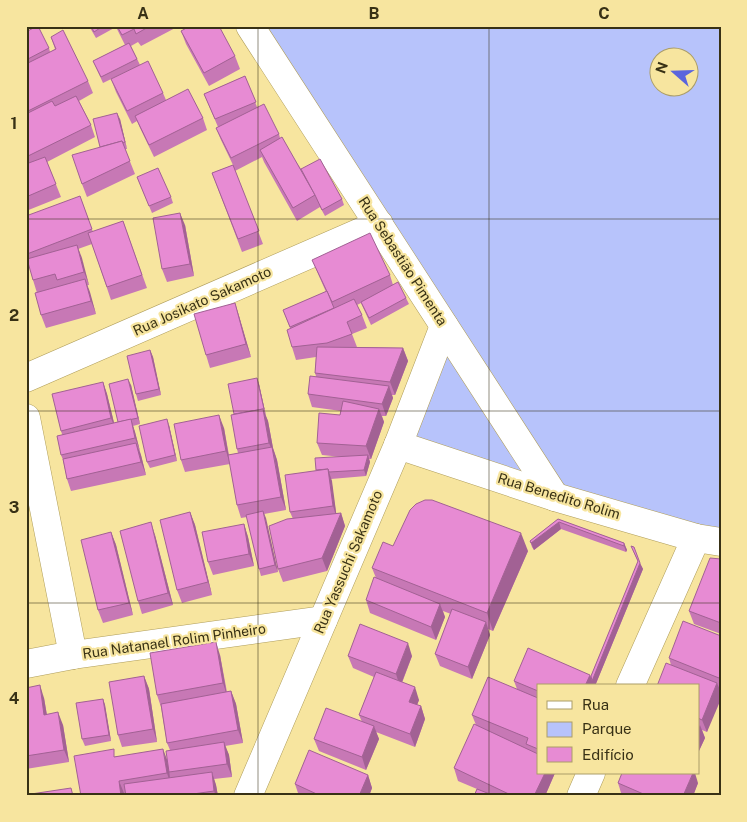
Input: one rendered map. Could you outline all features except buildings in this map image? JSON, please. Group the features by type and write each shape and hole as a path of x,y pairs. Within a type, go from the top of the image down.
{"street":[{"name":"Rua Sebastião Pimenta","path":"250,26 555,497"},
{"name":"Rua Josikato Sakamoto","path":"26,378 378,224"},
{"name":"Rua Yassuchi Sakamoto","path":"248,796 398,445 444,326"},
{"path":"26,418 73,655"},
{"name":"Rua Benedito Rolim","path":"398,445 555,497 708,540"},
{"path":"631,684 708,540"},
{"name":"Rua Natanael Rolim Pinheiro","path":"26,664 73,655 323,620"},
{"path":"582,796 592,774"}],"green space":[{"path":"263,26 721,26 721,530 561,487"},
{"path":"446,337 543,487 405,442"}]}
